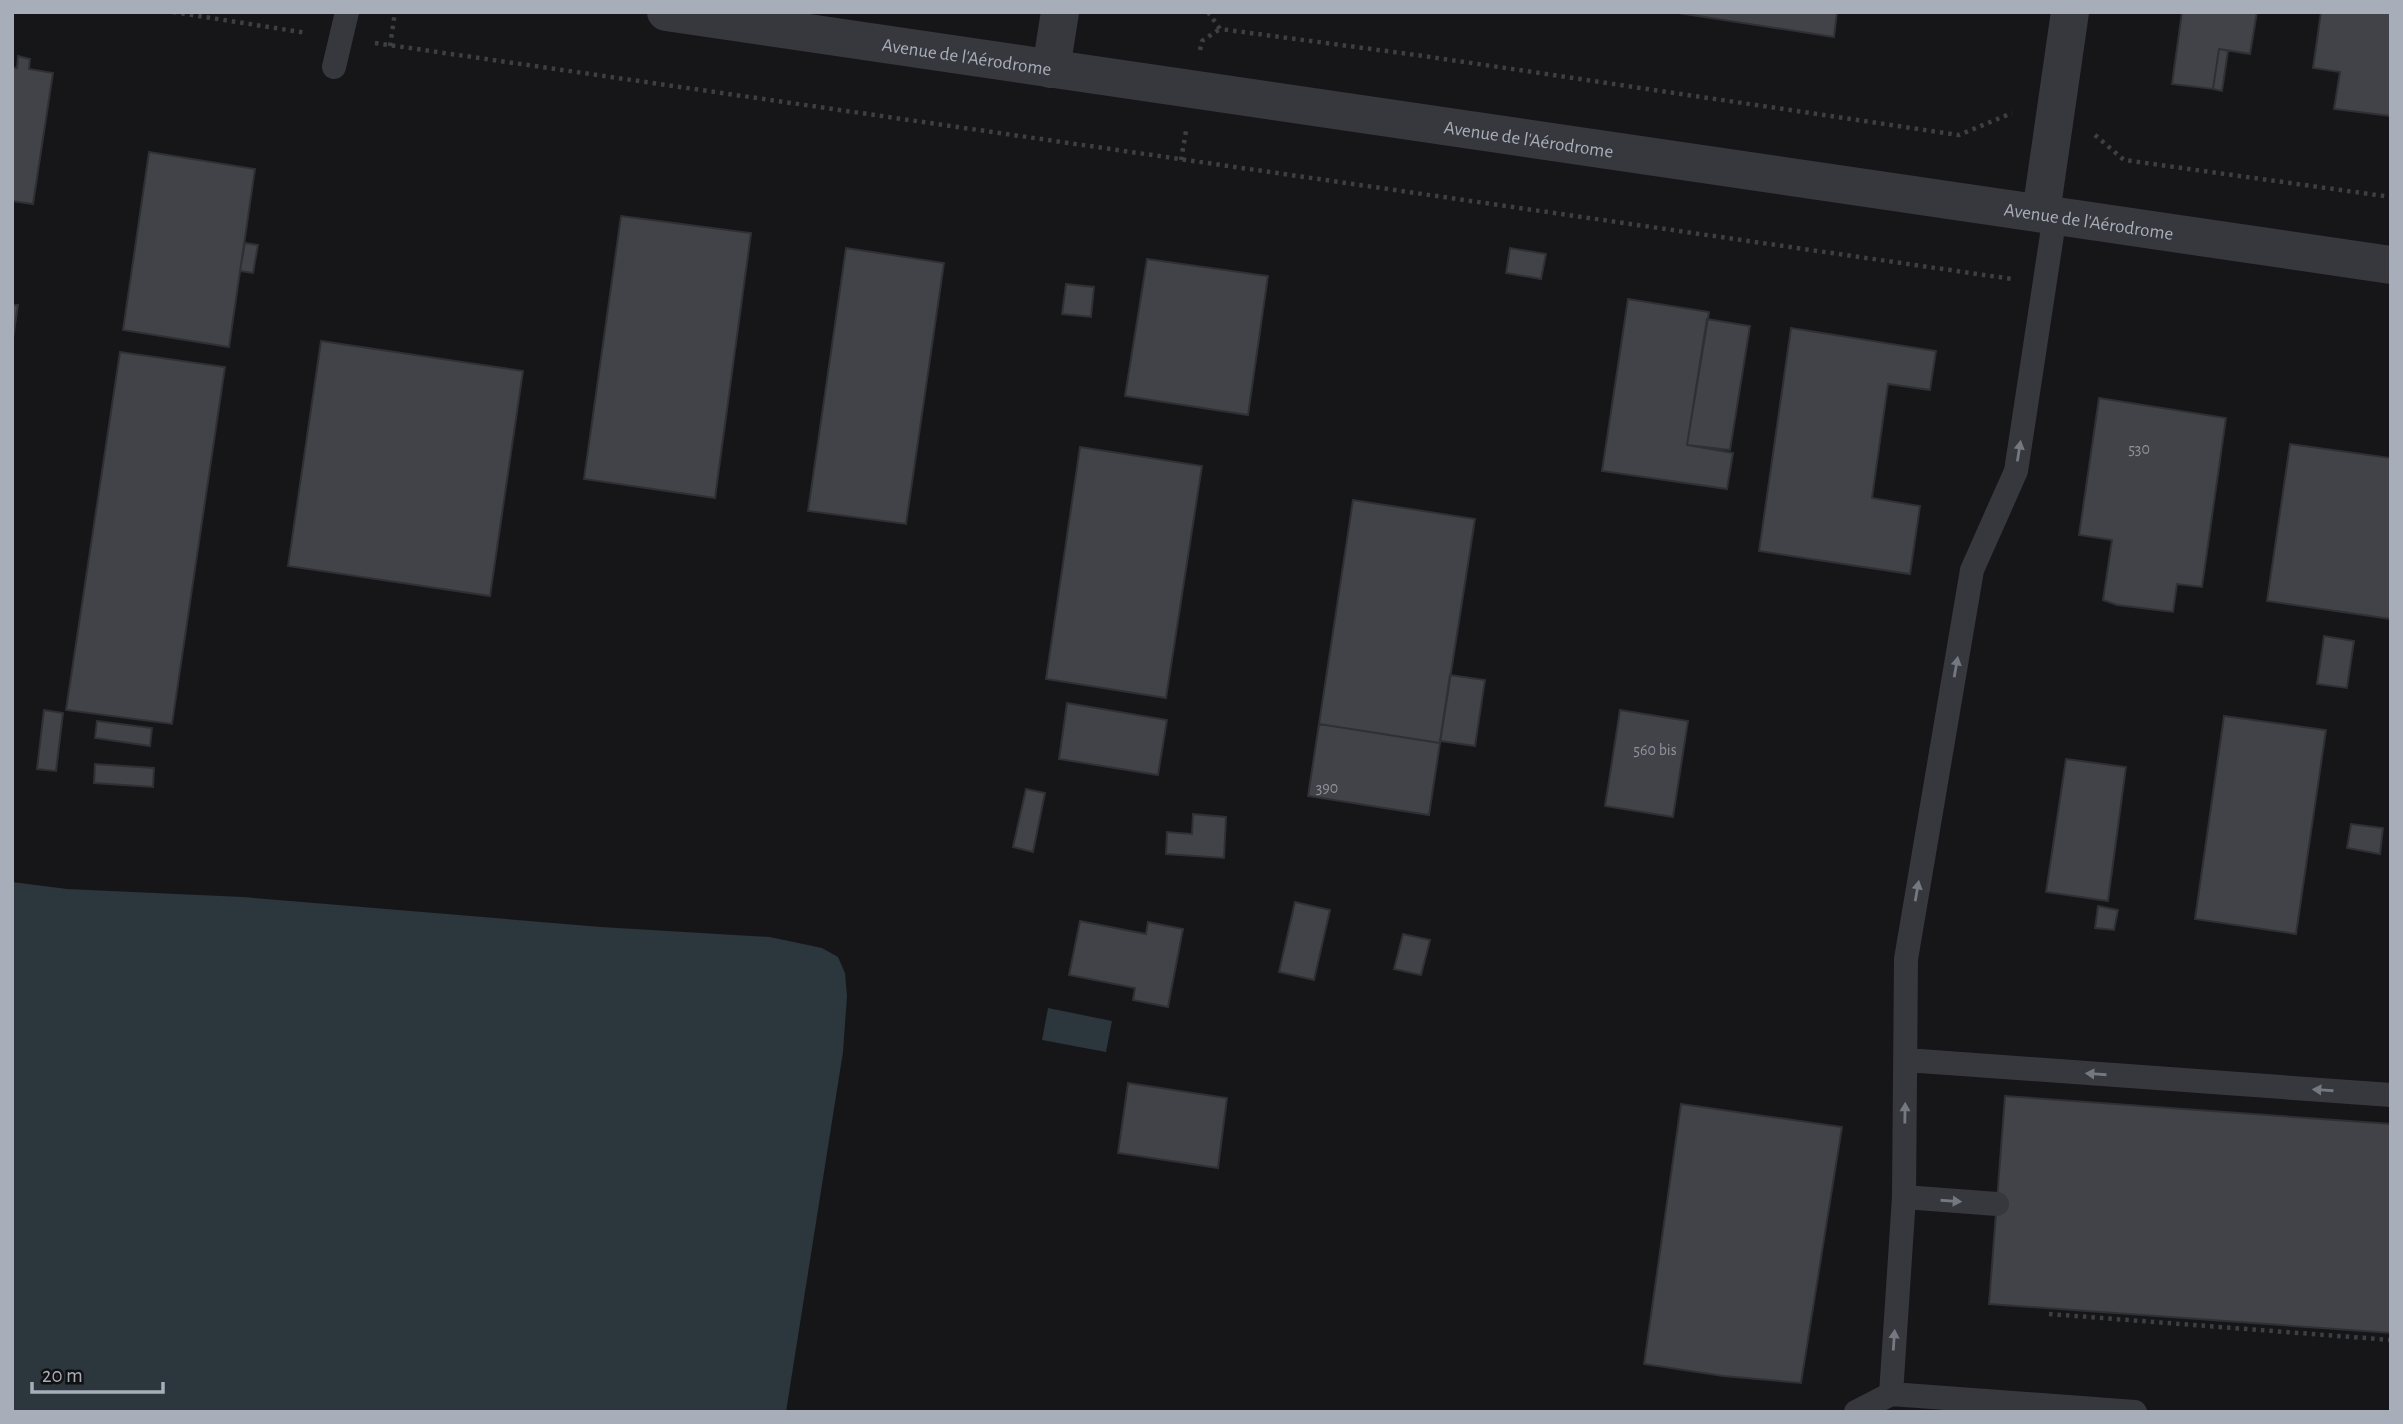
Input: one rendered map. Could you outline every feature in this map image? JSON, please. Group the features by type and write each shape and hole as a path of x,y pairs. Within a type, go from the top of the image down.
{"street":[{"name":"Avenue de l'Aérodrome","path":"666,12 2391,265"},
{"path":"1051,69 1060,12"},
{"path":"2048,214 2054,122 2070,12"}],"lane":[{"path":"334,67 347,12"},
{"path":"1891,1394 1904,1197 1906,959 1972,570 2016,471 2048,214"},
{"path":"1906,1060 2391,1095"},
{"path":"1904,1197 1997,1204"},
{"path":"1858,1411 1891,1394 1922,1404 2135,1412"}],"path":[{"path":"173,12 390,46 2020,280"},
{"path":"390,46 395,12"},
{"path":"1208,12 1220,29 1438,58 1959,135 2010,113 2091,132 2124,160 2391,197"},
{"path":"2049,1314 2391,1340"}],"shaded area":[{"path":"12,882 67,889 243,897 601,927 770,937 822,948 838,957 845,973 847,996 843,1052 786,1412 12,1412"},
{"path":"1048,1008 1112,1021 1106,1052 1042,1040"}],"building":[{"path":"1672,12 1837,12 1834,37"},
{"path":"2182,12 2257,12 2250,54 2219,49 2213,89 2172,84"},
{"path":"2321,12 2391,12 2391,116 2334,109 2340,72 2313,68"},
{"path":"2219,49 2228,51 2222,91 2213,89"},
{"path":"18,56 30,59 29,69 53,73 33,204 12,201 12,67 17,68"},
{"path":"149,152 255,169 229,347 123,330"},
{"path":"621,216 751,233 715,498 584,479"},
{"path":"245,243 258,245 253,273 240,271"},
{"path":"846,248 944,263 906,524 808,511"},
{"path":"1510,248 1546,254 1541,279 1506,273"},
{"path":"1147,259 1268,276 1248,415 1125,396"},
{"path":"1066,284 1094,287 1091,317 1062,314"},
{"path":"1628,299 1709,312 1687,445 1733,453 1727,489 1602,471"},
{"path":"12,305 18,305 12,345"},
{"path":"1707,319 1750,326 1730,450 1687,445"},
{"path":"1791,328 1936,351 1930,390 1888,384 1872,498 1920,506 1910,574 1759,551"},
{"path":"321,341 523,371 490,596 288,566"},
{"path":"120,352 225,367 172,724 66,710"},
{"path":"2099,398 2226,418 2202,587 2177,584 2173,612 2117,605 2103,600 2112,540 2079,535"},
{"path":"2290,444 2391,458 2391,619 2267,601"},
{"path":"1080,447 1202,466 1166,698 1046,679"},
{"path":"1353,500 1475,519 1440,743 1319,724"},
{"path":"2324,636 2354,641 2347,688 2317,684"},
{"path":"1450,675 1485,680 1475,746 1440,741"},
{"path":"1067,703 1167,720 1158,775 1059,759"},
{"path":"44,710 63,713 56,771 37,769"},
{"path":"1620,710 1688,721 1673,817 1605,806"},
{"path":"2224,716 2326,730 2296,934 2195,919"},
{"path":"97,721 152,728 150,746 95,738"},
{"path":"1319,724 1440,743 1429,815 1308,796"},
{"path":"2066,759 2126,767 2108,901 2046,892"},
{"path":"95,764 154,768 153,787 94,783"},
{"path":"1026,789 1045,793 1033,852 1013,847"},
{"path":"1193,814 1226,817 1224,858 1166,854 1167,832 1192,834"},
{"path":"2351,824 2383,828 2380,854 2347,848"},
{"path":"1295,902 1330,910 1314,980 1279,972"},
{"path":"2098,906 2118,910 2114,930 2095,928"},
{"path":"1080,921 1146,934 1148,922 1183,929 1168,1007 1133,1000 1135,988 1069,975"},
{"path":"1403,934 1430,940 1421,975 1394,969"},
{"path":"1128,1083 1227,1098 1218,1168 1118,1153"},
{"path":"2005,1096 2391,1124 2391,1333 1989,1304"},
{"path":"1681,1104 1842,1127 1801,1383 1723,1376 1644,1364"}]}
